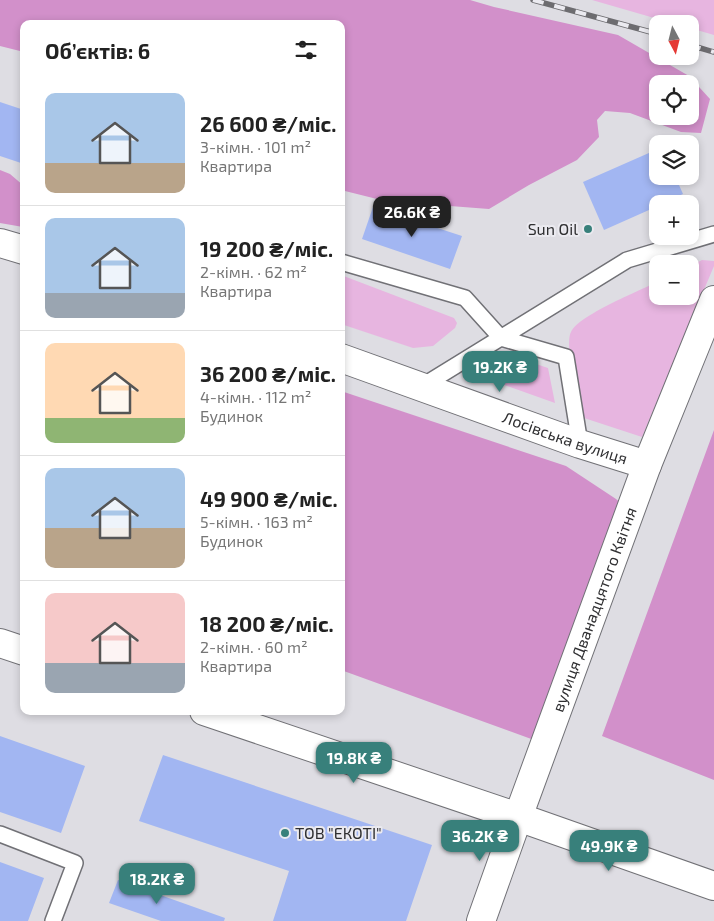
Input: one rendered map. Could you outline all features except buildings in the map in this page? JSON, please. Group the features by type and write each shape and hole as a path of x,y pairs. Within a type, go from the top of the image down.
{"street":[{"path":"0,242 20,249"},
{"name":"вулиця Дванадцятого Квітня","path":"481,921 647,465 714,300"},
{"name":"Лосівська вулиця","path":"345,359 580,444 647,465"},
{"path":"0,643 20,650"},
{"path":"216,715 518,817 714,886"}],"lane":[{"path":"421,387 627,260 714,234"},
{"path":"345,263 465,298 501,338 566,357 580,444"},
{"path":"0,834 75,863 53,921"}],"shaded area":[{"path":"0,0 470,0 618,35 649,53 649,65 670,65 687,75 649,75 649,120 630,113 605,111 597,120 599,137 577,160 529,185 489,209 385,201 345,191 345,20 20,20 20,51 0,46"},
{"path":"592,0 714,0 714,35 699,31 699,15 649,16"},
{"path":"699,87 710,99 701,133 681,132 662,125 699,125"},
{"path":"0,170 10,174 20,183 20,226 0,223"},
{"path":"714,261 714,266 699,302 699,262"},
{"path":"345,277 454,318 457,323 455,328 433,346 413,348 345,325"},
{"path":"649,286 649,305 698,305 642,437 581,417 570,360 569,338 576,325 597,311"},
{"path":"491,349 548,368 555,403 462,370"},
{"path":"345,392 566,466 616,499 630,511 545,744 345,671"},
{"path":"714,430 714,780 602,736"}],"railway":[{"path":"533,0 649,32"},
{"path":"699,48 714,52"}],"place":[{"name":"Sun Oil","path":"588,229"},
{"name":"ТОВ \"ЕКОТI\"","path":"285,833"}]}
